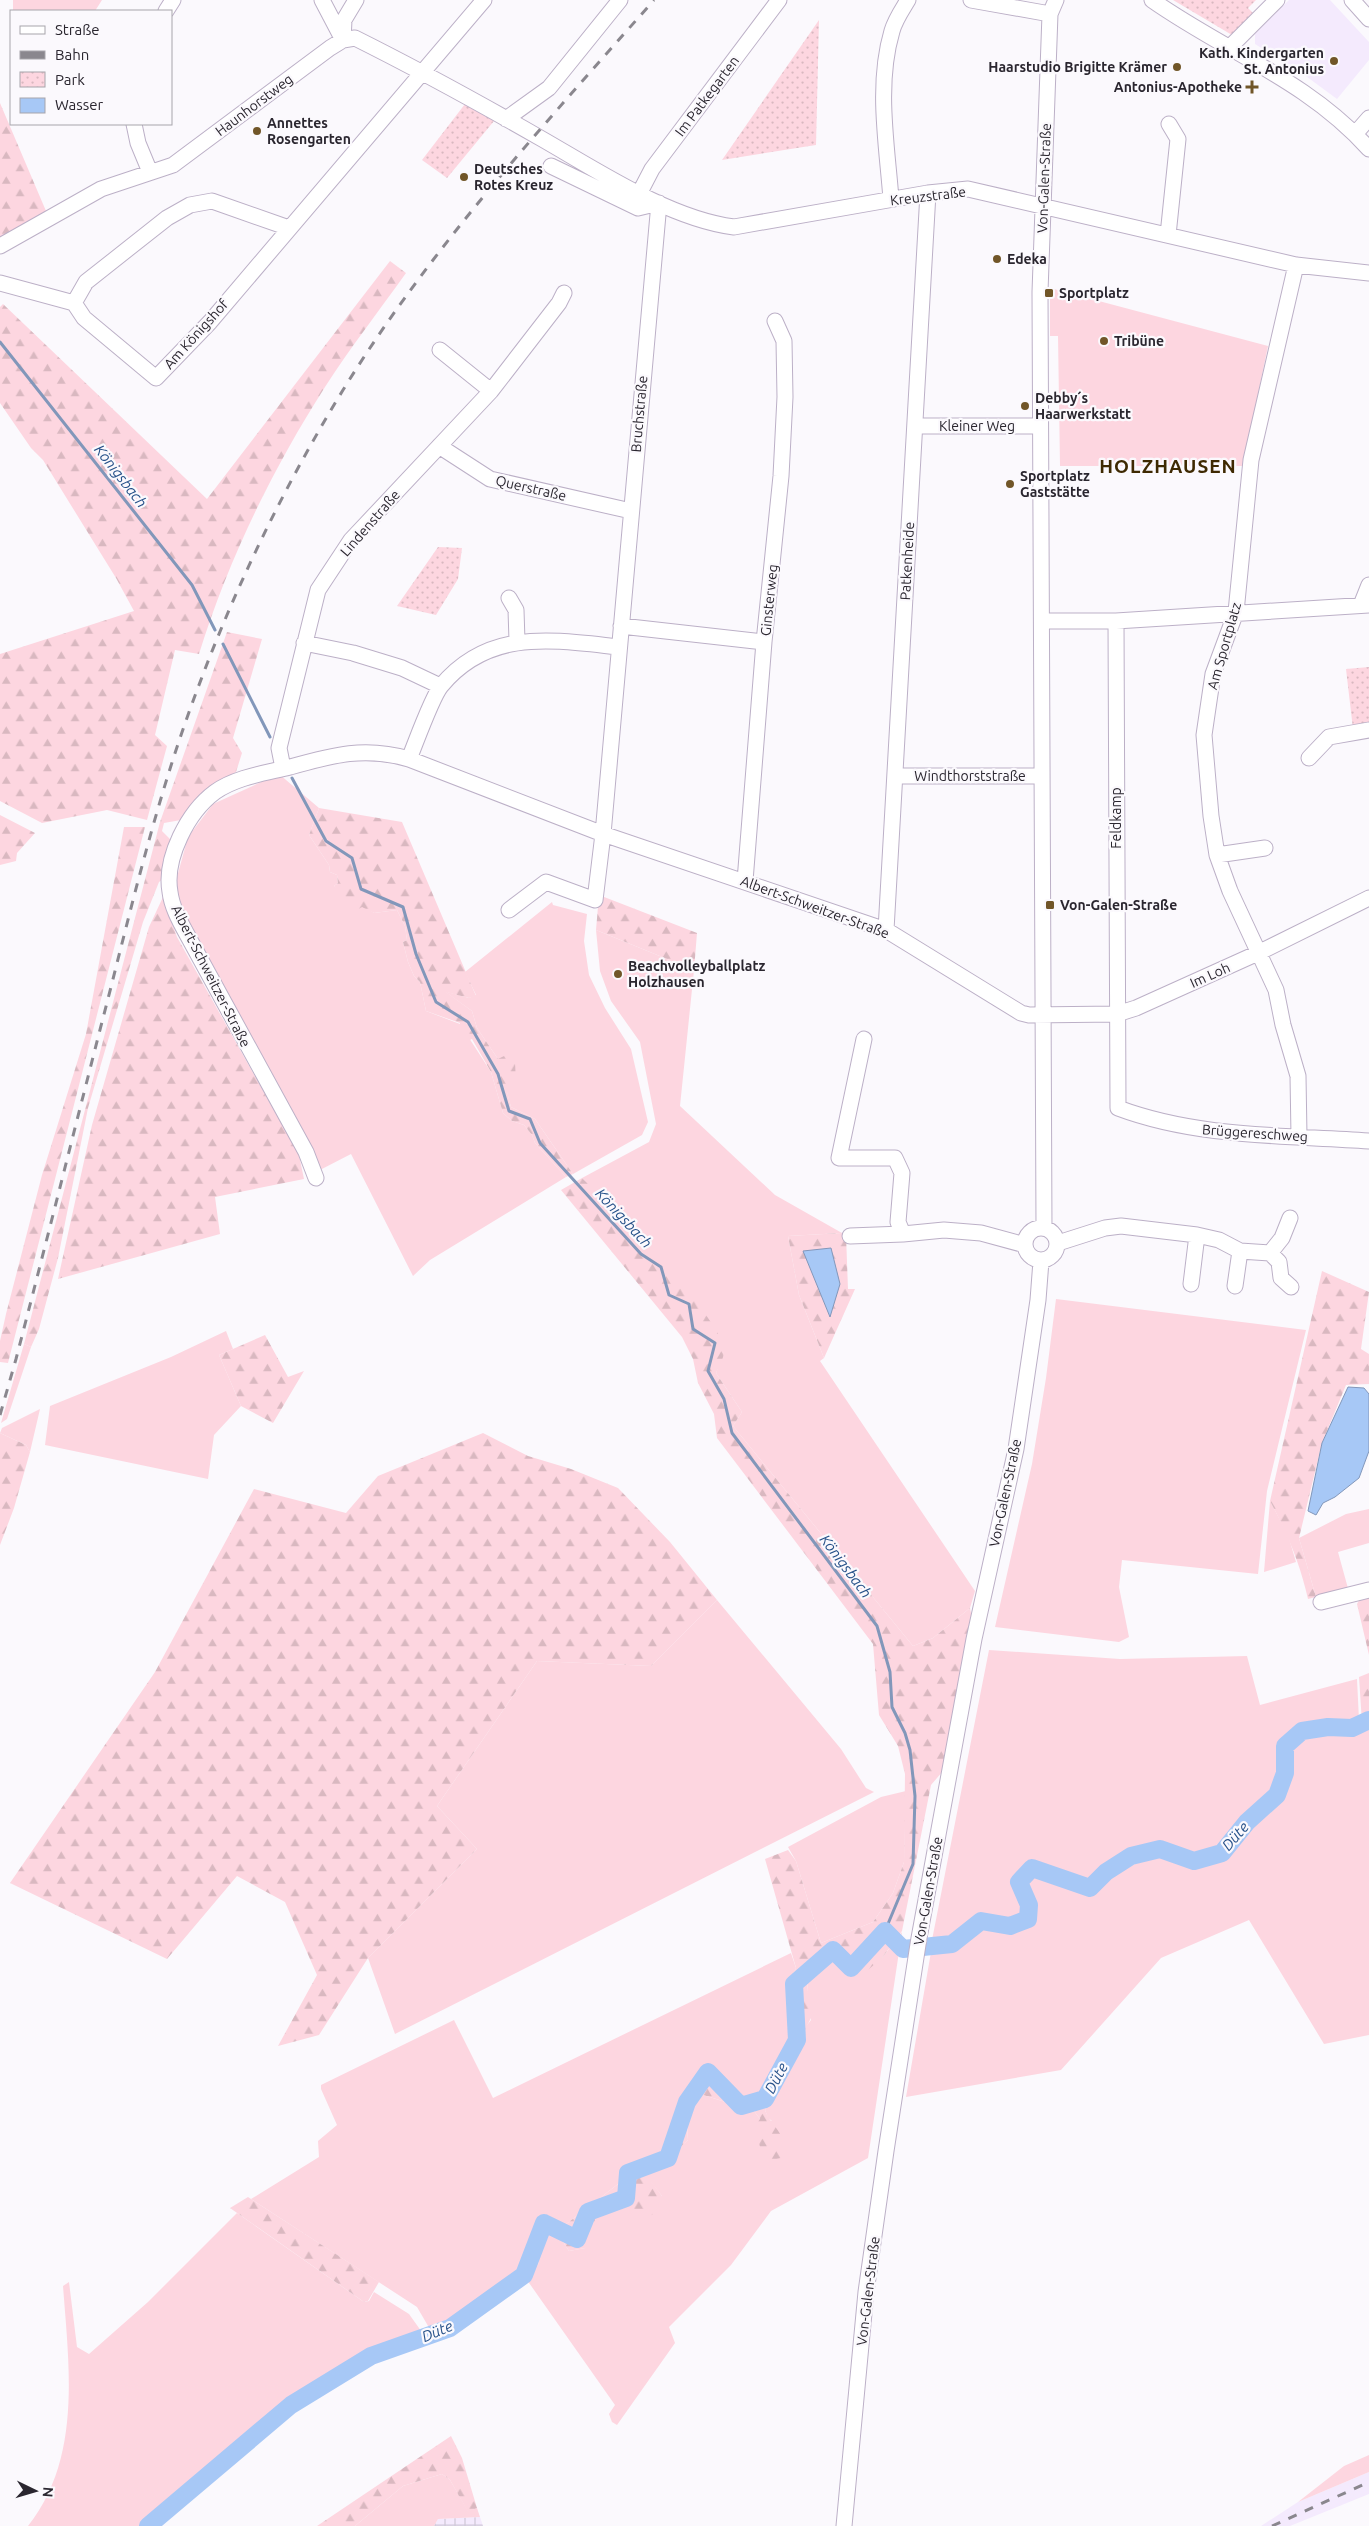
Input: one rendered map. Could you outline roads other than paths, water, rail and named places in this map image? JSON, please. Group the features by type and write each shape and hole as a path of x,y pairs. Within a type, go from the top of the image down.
{"street":[{"path":"322,0 343,40"},
{"path":"343,40 344,20 356,0"},
{"name":"Am Königshof","path":"74,302 84,318 156,378 210,322 484,0"},
{"path":"343,40 355,38 506,118 549,88 620,0"},
{"name":"Im Patkegarten","path":"639,194 652,169 779,0"},
{"path":"891,200 884,111 885,70 892,29 908,0"},
{"path":"971,0 1050,14"},
{"name":"Von-Galen-Straße","path":"1044,1228 1040,426 1042,206 1050,14 1056,0"},
{"path":"1152,0 1277,74 1323,105 1369,149"},
{"path":"1230,47 1277,0"},
{"path":"1352,0 1369,19"},
{"name":"Haunhorstweg","path":"0,246 101,189 174,164 343,40"},
{"name":"Kreuzstraße","path":"506,118 639,194 718,225 734,227 928,193 968,189 1296,265 1369,273"},
{"path":"1355,134 1369,118"},
{"path":"1168,235 1178,139 1169,124"},
{"path":"134,125 138,143 150,172"},
{"path":"551,166 638,208 659,203"},
{"name":"Patkenheide","path":"886,930 897,776 928,193"},
{"path":"0,283 74,302 86,282 167,218 190,205 212,201 289,228"},
{"name":"Bruchstraße","path":"603,834 618,647 659,203"},
{"name":"Am Sportplatz","path":"1296,265 1251,460 1236,612 1213,674 1204,735 1210,816 1217,855 1230,891 1276,990 1283,1025 1298,1076 1299,1136"},
{"name":"Lindenstraße","path":"283,768 279,748 318,590 351,540 491,391 559,303 564,293"},
{"name":"Ginsterweg","path":"745,881 764,642 781,476 785,397 784,341 775,321"},
{"path":"440,350 491,391"},
{"name":"Kleiner Weg","path":"915,426 1040,426"},
{"name":"Querstraße","path":"439,446 490,479 631,511"},
{"path":"1042,621 1116,622 1236,612 1365,605 1369,585"},
{"path":"509,598 516,610 516,641"},
{"name":"Feldkamp","path":"1116,622 1116,1014"},
{"path":"621,626 764,642"},
{"path":"409,759 440,686 472,658 516,641 554,640 618,647"},
{"path":"304,643 353,653 402,668 440,686"},
{"path":"1309,758 1329,737 1369,730"},
{"name":"Albert-Schweitzer-Straße","path":"316,1178 306,1152 175,910 170,891 170,876 181,832 196,810 216,792 241,780 355,751 393,754 409,759 603,834 886,930 1021,1014 1042,1015"},
{"name":"Windthorststraße","path":"897,776 1042,776"},
{"path":"509,910 546,882 595,900 603,834"},
{"path":"1217,855 1265,848"},
{"name":"Im Loh","path":"1042,1015 1116,1014 1136,1008 1258,953 1369,898"},
{"name":"Brüggereschweg","path":"1116,1014 1118,1108 1196,1128 1254,1136 1299,1136 1369,1141"},
{"path":"864,1039 839,1158 895,1158 902,1173 898,1222 903,1234"},
{"path":"1270,1253 1282,1238 1290,1218"},
{"path":"1058,1243 1105,1228 1121,1226 1197,1235 1219,1240 1240,1251 1270,1253 1279,1262 1281,1278 1291,1287"},
{"path":"1044,1228 1051,1230 1058,1243 1056,1251 1051,1258 1041,1260 1033,1258 1027,1252 1025,1244 1027,1236 1034,1229 1044,1228"},
{"path":"850,1236 944,1230 981,1233 1025,1244"},
{"path":"1191,1284 1197,1235"},
{"path":"1236,1286 1240,1251"},
{"name":"Von-Galen-Straße","path":"844,2526 866,2292 919,1938 974,1639 1016,1448 1038,1300 1041,1260"},
{"path":"1321,1602 1369,1590"}],"water":[{"path":"831,1248 840,1284 830,1317 803,1251"},
{"path":"1348,1387 1364,1388 1369,1394 1369,1451 1359,1478 1335,1497 1323,1503 1316,1515 1308,1511 1322,1443"}],"waterway":[{"name":"Königsbach","path":"0,342 192,585 215,630"},
{"name":"Königsbach","path":"223,644 270,737"},
{"name":"Königsbach","path":"292,778 326,841 352,858 361,889 403,907 416,954 436,1002 468,1022 498,1074 509,1111 530,1119 540,1143 641,1254 661,1267 669,1295 689,1304 693,1329 715,1343 708,1371 724,1399 732,1433 877,1626 890,1672 892,1707 905,1733 910,1750 915,1796 913,1864 885,1931"},
{"name":"Düte","path":"148,2526 291,2405 371,2356 450,2328 524,2275 544,2223 577,2239 588,2212 626,2198 628,2173 668,2158 687,2102 708,2072 741,2106 765,2099 797,2040 794,1984 833,1950 851,1968 885,1931 903,1949 952,1944 981,1921 1010,1926 1028,1919 1029,1905 1019,1882 1032,1868 1090,1888 1106,1872 1131,1856 1160,1849 1194,1861 1222,1853 1247,1822 1277,1795 1285,1773 1285,1746 1302,1731 1328,1727 1352,1728 1369,1720"}],"railway":[{"path":"0,1415 160,802 183,729 211,653 262,537 301,463 343,390 413,286 490,188 654,0"},
{"path":"1272,2526 1369,2482"}],"place":[{"name":"Kath. Kindergarten St. Antonius","path":"1334,61"},
{"name":"Haarstudio Brigitte Krämer","path":"1177,67"},
{"name":"Antonius-Apotheke","path":"1252,87"},
{"name":"Annettes Rosengarten","path":"257,131"},
{"name":"Deutsches Rotes Kreuz","path":"464,177"},
{"name":"Edeka","path":"997,259"},
{"name":"Sportplatz","path":"1049,293"},
{"name":"Tribüne","path":"1104,341"},
{"name":"Debby´s Haarwerkstatt","path":"1025,406"},
{"name":"Sportplatz Gaststätte","path":"1010,484"},
{"name":"Von-Galen-Straße","path":"1050,905"},
{"name":"Beachvolleyballplatz Holzhausen","path":"618,974"}],"district":[{"name":"HOLZHAUSEN","path":"1168,466"}]}
